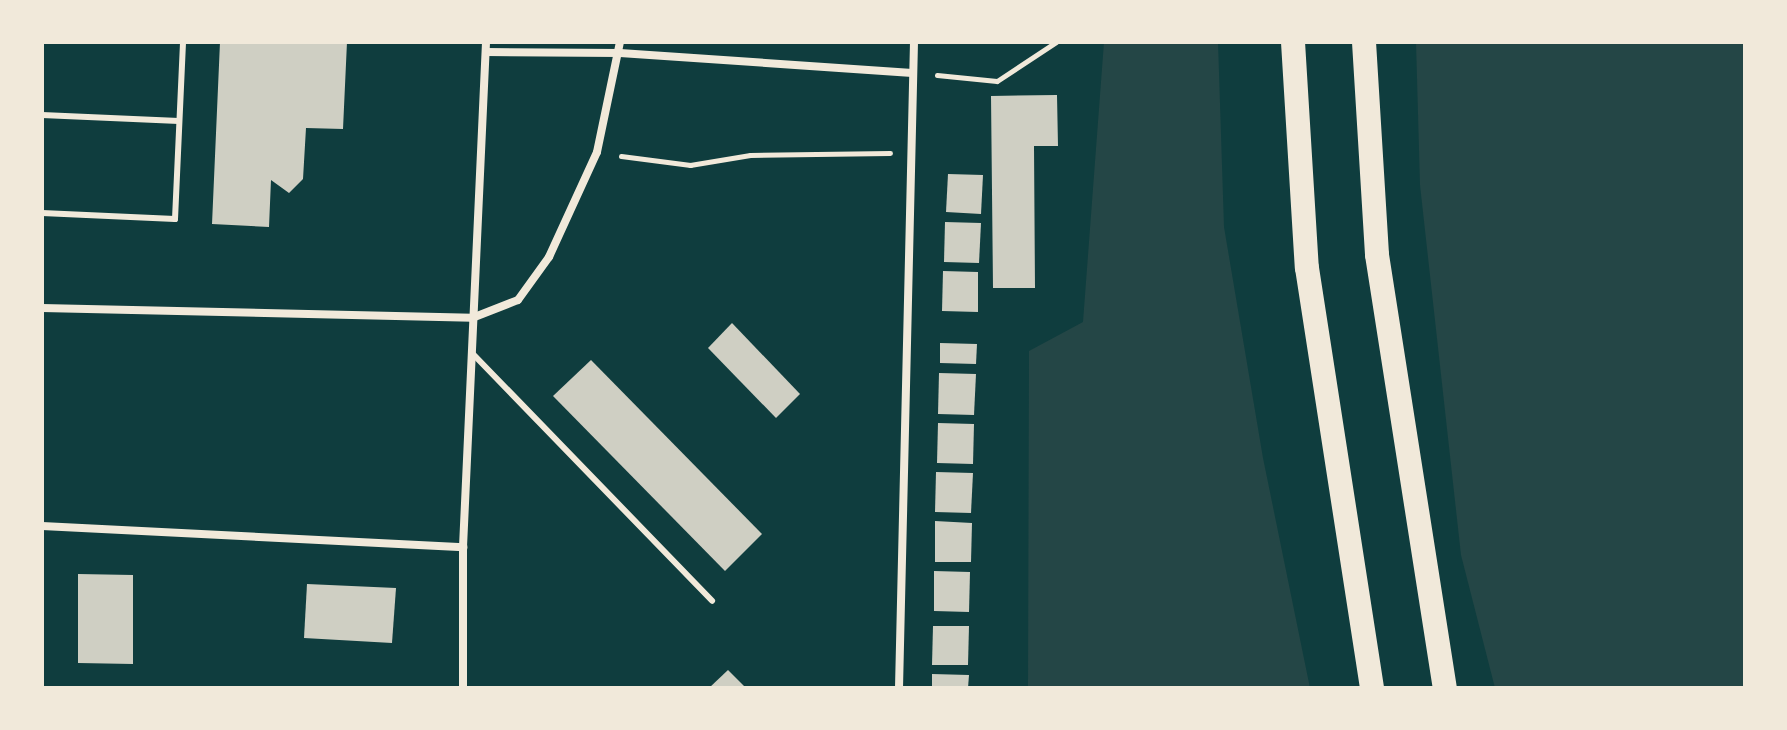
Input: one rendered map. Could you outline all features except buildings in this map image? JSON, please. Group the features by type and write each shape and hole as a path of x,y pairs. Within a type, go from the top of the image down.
{"highway":[{"path":"1293,42 1307,268 1372,688"},
{"path":"1364,42 1377,255 1445,688"}],"street":[{"path":"42,308 472,318 518,300 549,257 597,152 620,42"},
{"path":"899,688 914,42"},
{"path":"463,688 463,547 486,47 912,73"},
{"path":"42,526 463,547"}],"lane":[{"path":"42,213 175,219 183,42"},
{"path":"42,115 179,121"},
{"path":"471,352 712,601"}],"path":[{"path":"912,73 997,81 1056,42"},
{"path":"597,152 690,165 750,155 911,152"}],"shaded area":[{"path":"1104,42 1218,42 1224,227 1263,458 1310,688 1028,688 1029,351 1083,322"},
{"path":"1416,42 1745,42 1745,688 1495,688 1461,555 1420,185"}]}
